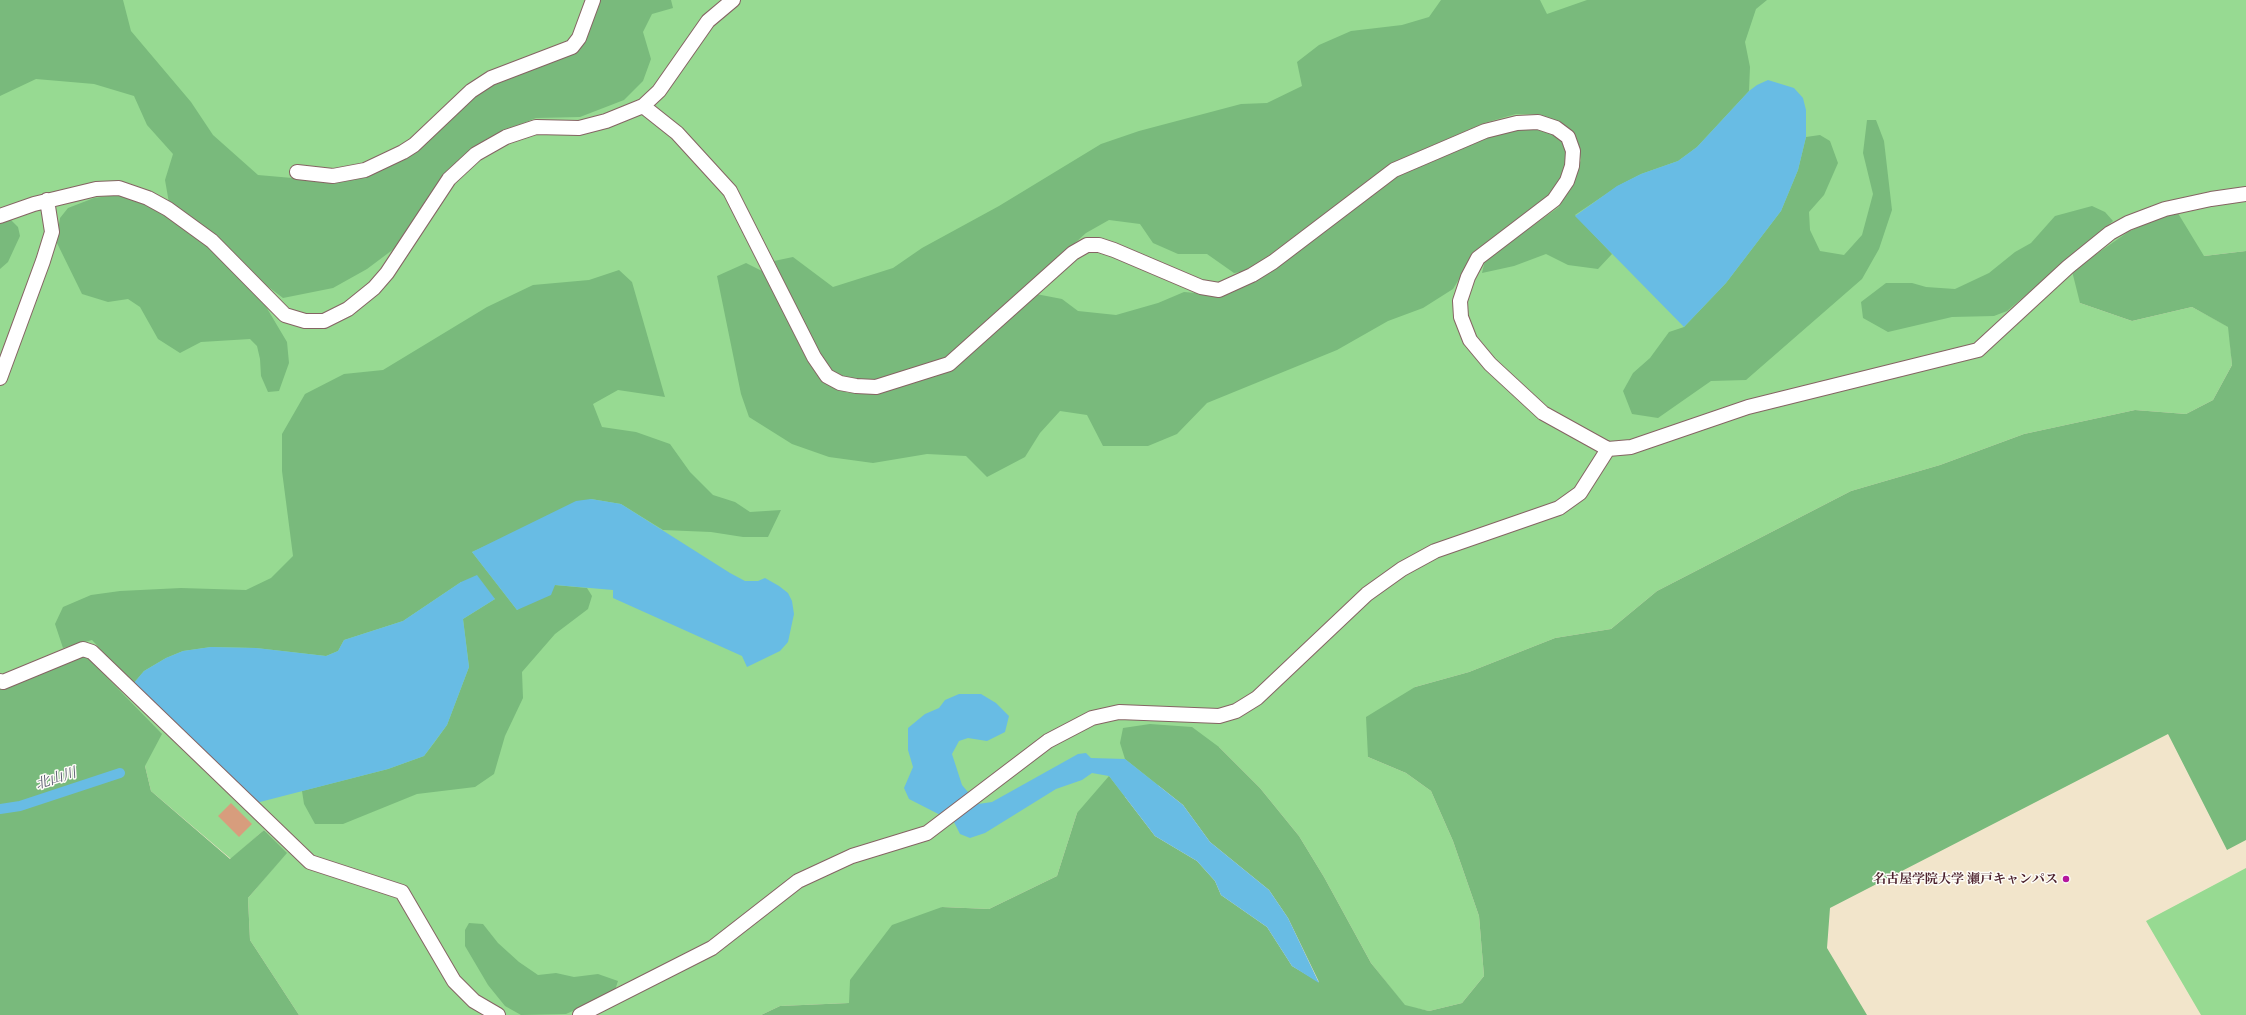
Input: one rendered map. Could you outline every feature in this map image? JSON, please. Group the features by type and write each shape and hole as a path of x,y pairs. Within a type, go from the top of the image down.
{"lane":[{"path":"297,172 333,176 365,170 403,152 414,145 471,91 491,78 572,47 579,38 593,0"},
{"path":"0,216 47,200 96,189 119,188 148,198 168,209 212,241 286,315 305,321 324,321 348,309 374,288 387,273 449,179 476,154 506,137 536,127 579,128 606,121 643,106 660,91 708,21 733,0"},
{"path":"643,106 677,133 730,191 814,357 827,376 840,383 856,386 876,386 949,364 1073,253 1087,245 1099,245 1114,250 1201,287 1219,290 1252,275 1273,262 1394,170 1485,131 1517,124 1538,122 1556,128 1568,137 1573,151 1572,166 1567,181 1554,200 1478,258 1468,277 1460,301 1461,317 1470,340 1490,364 1543,414 1608,449 1631,447 1748,406 1978,350 2068,267 2110,233 2128,223 2165,209 2211,199 2246,194"},
{"path":"0,378 43,261 52,232 47,200"},
{"path":"580,1015 712,948 798,881 852,856 927,833 1048,741 1092,718 1119,712 1219,716 1236,711 1257,698 1367,594 1402,569 1435,550 1558,508 1580,494 1608,449"},
{"path":"0,681 3,682 83,649 92,652 310,862 402,892 454,981 474,1001 498,1015"}],"green space":[{"path":"0,0 2246,0 2246,251 2204,256 2080,303 2132,321 2192,307 2229,327 2232,365 2213,400 2186,414 2135,410 2024,434 1940,465 1851,491 1657,591 1611,629 1555,638 1469,672 1415,687 1368,757 1406,773 1431,791 1453,841 1479,916 1484,976 1462,1003 1429,1011 1405,1006 1371,963 1324,877 1299,836 1260,788 1219,747 1160,785 1077,813 1057,876 989,909 942,907 849,1003 780,1006 761,1015 299,1015 250,940 248,898 286,853 264,830 231,859 151,791 145,766 0,687"},
{"path":"0,0 123,0 131,31 191,102 213,135 258,175 338,182 374,172 491,82 556,60 598,0 671,0 673,8 652,14 643,32 651,59 643,81 624,100 580,117 536,118 506,130 447,174 426,200 399,245 367,269 333,288 283,298 253,275 169,203 165,180 173,154 147,125 134,96 94,84 36,79 0,96"},
{"path":"1441,0 1540,0 1547,14 1587,0 1767,0 1756,9 1745,42 1750,67 1749,91 1697,147 1678,161 1641,174 1618,186 1575,215 1612,254 1598,269 1568,265 1546,254 1514,266 1482,273 1485,260 1559,207 1573,182 1581,160 1578,144 1555,121 1538,114 1516,114 1484,123 1392,163 1248,271 1234,273 1207,254 1178,254 1153,243 1140,224 1109,220 1086,233 957,350 942,360 878,379 854,381 841,379 827,369 774,261 793,257 833,287 893,268 922,248 999,206 1101,144 1139,131 1241,104 1267,103 1302,86 1297,62 1319,45 1351,31 1402,25 1429,17"},
{"path":"1867,120 1876,120 1884,141 1892,210 1879,249 1862,279 1746,380 1711,381 1658,418 1632,414 1623,391 1633,373 1650,358 1669,332 1684,327 1726,283 1781,211 1798,170 1806,137 1820,135 1830,141 1838,163 1824,195 1809,212 1810,230 1820,251 1844,255 1862,235 1873,194 1863,153"},
{"path":"1530,129 1552,132 1564,143 1567,157 1562,177 1551,193 1519,219 1464,271 1453,289 1423,308 1388,321 1337,350 1207,403 1177,434 1148,446 1103,446 1087,415 1060,411 1040,433 1025,457 987,477 966,456 927,454 873,463 829,457 792,444 749,417 741,394 717,276 746,263 764,272 800,346 817,375 834,387 848,393 875,393 930,377 1036,294 1062,299 1078,311 1116,315 1158,303 1184,292 1220,295 1247,285 1276,268 1389,178 1477,140 1508,131"},
{"path":"116,195 146,203 166,214 206,245 265,305 287,342 289,363 279,391 268,392 261,376 260,359 257,346 250,339 201,342 180,353 158,339 140,307 128,299 108,302 82,294 56,241 60,218 68,208 94,198"},
{"path":"2092,206 2105,212 2113,221 2007,311 1994,316 1952,317 1888,332 1863,318 1861,302 1886,283 1912,283 1926,287 1955,289 1989,273 2015,252 2031,243 2055,216"},
{"path":"2176,210 2204,256 2246,251 2246,840 2227,850 2168,734 1830,908 1827,948 1867,1015 761,1015 780,1006 849,1003 850,980 892,925 942,907 989,909 1057,876 1077,813 1109,776 1155,836 1197,861 1215,881 1221,895 1267,927 1292,966 1319,982 1288,918 1269,890 1210,842 1183,805 1125,759 1120,743 1123,728 1150,724 1192,727 1219,747 1260,788 1299,836 1324,877 1371,963 1405,1005 1429,1011 1462,1003 1484,976 1479,916 1453,841 1431,791 1406,773 1368,757 1366,717 1415,687 1469,672 1555,638 1611,629 1657,591 1851,491 1940,465 2024,434 2135,410 2186,414 2213,400 2232,365 2228,327 2192,307 2132,321 2080,303 2072,271 2128,232"},
{"path":"9,218 18,227 20,236 8,262 0,269 0,222"},
{"path":"619,270 632,282 665,397 618,390 593,404 602,427 636,432 670,444 690,472 713,495 735,502 750,512 781,510 768,537 743,537 711,532 663,530 621,504 591,499 472,552 517,610 555,585 587,588 592,596 588,609 555,634 522,672 523,698 505,736 494,774 475,787 417,794 343,824 315,824 304,804 302,791 388,769 424,756 434,743 447,725 469,667 463,619 495,599 461,582 403,621 344,640 338,651 326,656 256,648 211,647 183,651 166,658 144,671 133,684 92,640 63,648 55,624 63,607 91,595 120,591 181,588 246,590 271,578 293,556 282,471 282,434 305,394 344,374 383,370 487,307 533,285 589,280"},
{"path":"86,656 162,734 145,766 151,791 230,859 264,830 287,853 248,898 250,940 299,1015 0,1015 0,687"},
{"path":"2246,868 2246,1015 2201,1015 2146,921"},
{"path":"469,923 483,924 498,943 519,962 538,975 556,973 574,977 598,974 618,981 614,993 566,1014 521,1015 505,1006 488,985 465,946 465,930"}],"water":[{"path":"1768,80 1794,88 1803,98 1806,110 1806,137 1798,170 1781,211 1726,283 1684,327 1575,216 1617,186 1641,174 1678,161 1697,147 1749,91"},
{"path":"591,499 621,504 745,581 758,581 765,578 779,586 788,593 792,601 794,614 788,642 780,651 747,667 742,656 613,598 613,590 555,585 551,595 517,610 472,552 576,501"},
{"path":"477,575 495,599 463,619 469,667 447,725 424,756 388,769 256,803 133,684 144,671 166,658 183,651 211,647 256,648 326,656 338,651 344,640 403,621 461,582"},
{"path":"959,694 981,694 996,703 1009,716 1005,732 987,741 968,738 959,741 952,754 962,785 978,804 992,802 1078,754 1086,753 1091,758 1125,759 1183,805 1210,842 1269,890 1288,918 1319,983 1292,966 1267,927 1221,895 1215,881 1197,861 1155,836 1109,776 1092,773 1082,780 1056,789 985,833 970,838 960,834 954,822 909,799 904,788 913,767 908,750 908,728 925,714 939,708 945,700"}],"building":[{"path":"231,803 252,824 239,837 218,816"}],"waterway":[{"name":"北山川","path":"0,809 20,806 120,773"}],"place":[{"name":"名古屋学院大学 瀬戸キャンパス","path":"2066,879"}]}
